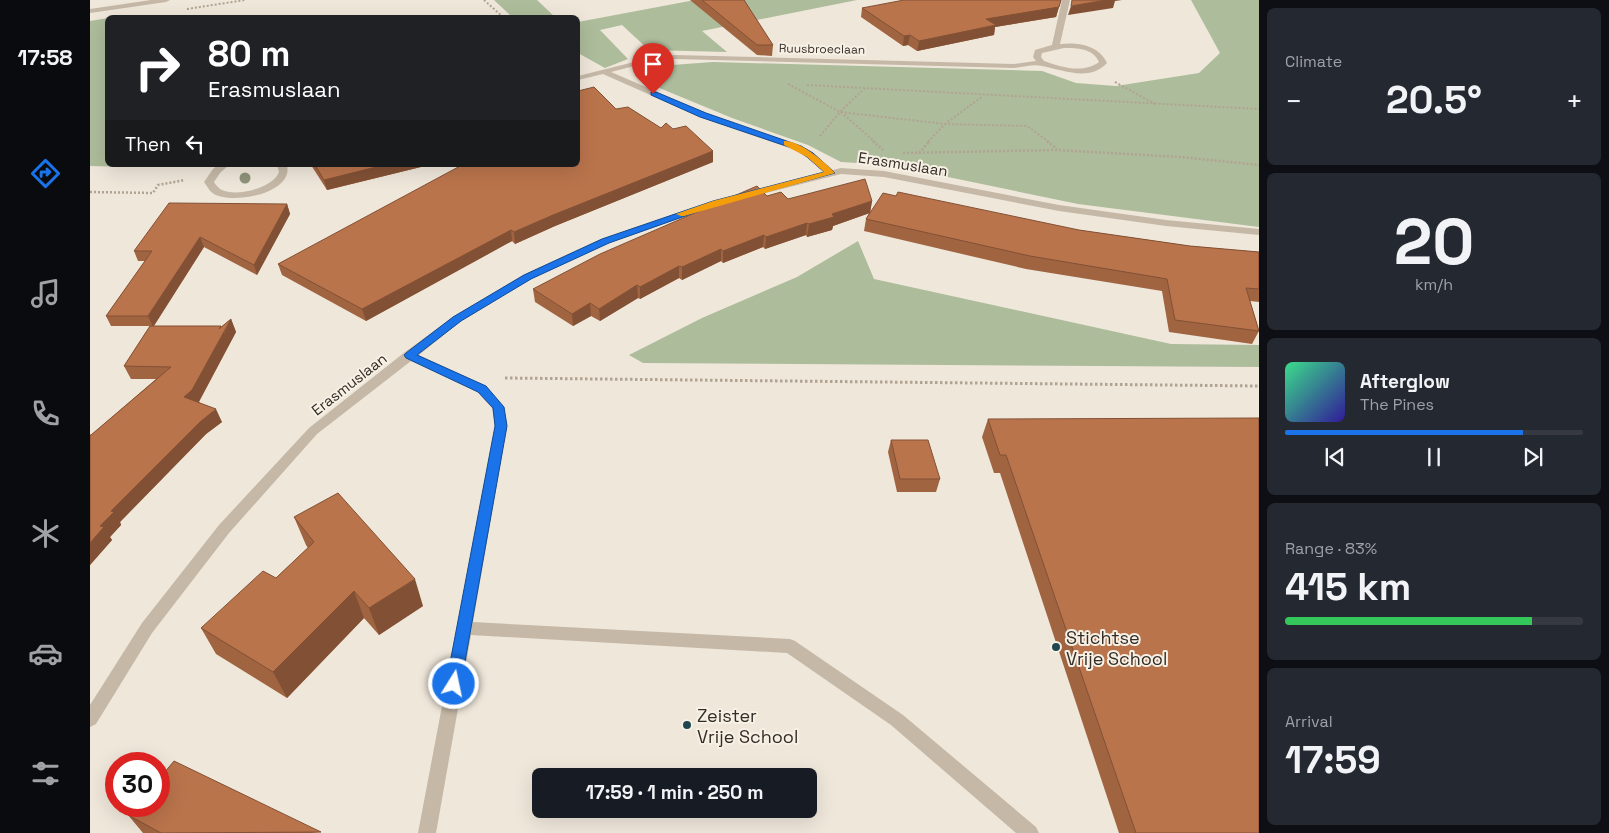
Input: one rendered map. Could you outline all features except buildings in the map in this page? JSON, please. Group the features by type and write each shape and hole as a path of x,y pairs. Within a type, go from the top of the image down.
{"street":[{"path":"90,11 166,0"},
{"path":"1056,45 1066,0"},
{"path":"1041,63 1037,57 1038,52 1045,48 1056,45 1079,47 1098,54 1102,58 1103,63 1093,69"},
{"name":"Ruusbroeclaan","path":"580,78 650,60 675,57 1014,66 1041,63 1071,71 1093,69"},
{"path":"604,72 703,115 806,152 830,173"},
{"path":"222,167 211,176 209,182 216,192 237,195 261,191 279,181 284,175 284,167"},
{"name":"Erasmuslaan","path":"90,719 147,628 224,528 313,431 457,319 527,277 605,241 716,203 830,173 853,171 898,176 1059,208 1166,223 1259,232"},
{"path":"410,355 482,389 498,407 501,426 427,833"},
{"path":"464,628 790,646 896,720 1030,833"}],"path":[{"path":"180,10 245,0"},
{"path":"484,0 501,15"},
{"path":"806,152 840,112 865,88 882,62"},
{"path":"1093,69 1157,105"},
{"path":"798,84 788,84 840,112 886,153 876,155"},
{"path":"807,85 984,96 1259,109"},
{"path":"898,176 945,124 984,96"},
{"path":"840,112 945,124 1027,126 1058,150"},
{"path":"903,153 1058,150 1259,164"},
{"path":"90,192 153,193 158,184 211,176"},
{"path":"457,378 1259,386"}],"green space":[{"path":"494,0 537,0 553,15 510,15"},
{"path":"695,0 857,0 702,31 727,52 649,50 622,25 600,30 628,59 605,68 580,54 580,22"},
{"path":"1191,0 1259,0 1259,227 1078,204 890,165 841,162 808,145 732,118 645,82 658,66 713,62 1042,71 1076,83 1116,86 1199,73 1220,53"},
{"path":"105,18 105,166 90,166 90,21"},
{"path":"858,241 874,279 1171,344 1259,345 1259,367 643,363 629,355 702,318 797,277"}],"slow traffic":[{"path":"681,214 830,173 810,155 787,143"}],"place":[{"name":"Stichtse Vrije School","path":"1056,647"},
{"name":"Zeister Vrije School","path":"687,725"}],"route":[{"path":"454,684 501,426 498,407 482,389 410,355 457,319 527,277 605,241 716,203 830,173 810,155 798,148 703,115 653,94"}]}
